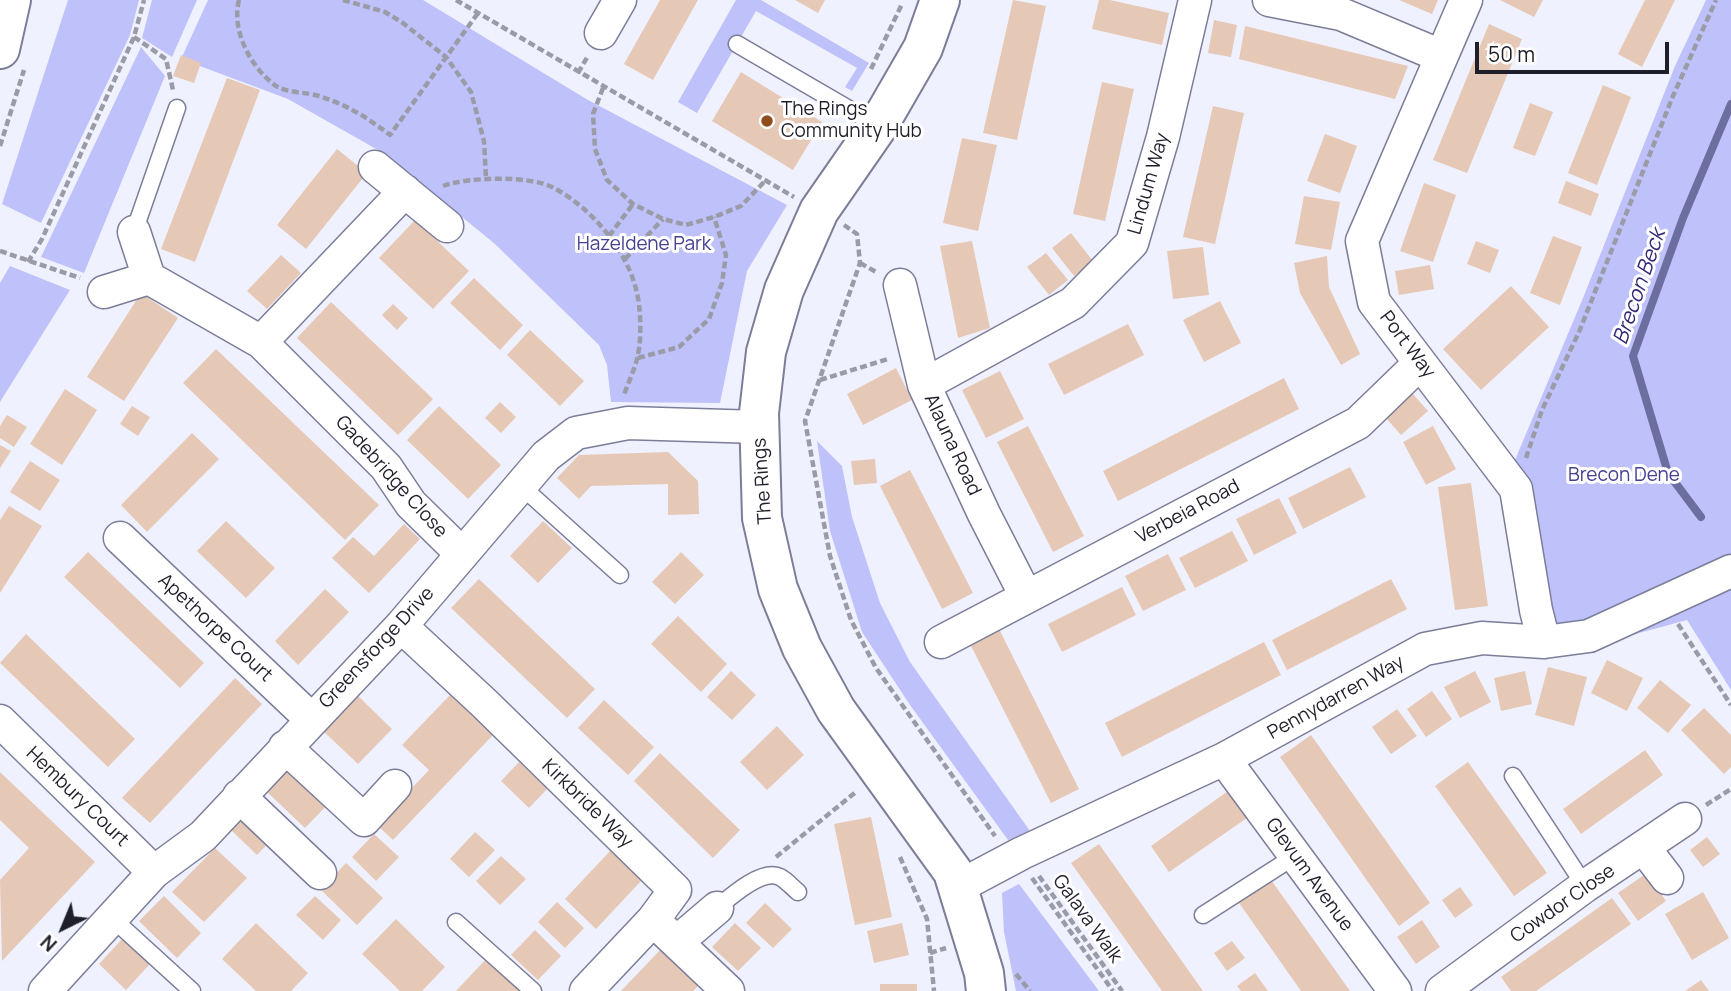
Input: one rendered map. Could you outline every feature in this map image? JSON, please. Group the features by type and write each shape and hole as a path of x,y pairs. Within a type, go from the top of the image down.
{"street":[{"path":"0,50 11,0"},
{"path":"601,33 621,0"},
{"name":"The Rings","path":"940,0 923,48 878,126 819,211 784,290 766,352 759,413 762,518 778,589 802,648 836,710 953,872 984,973 986,991"},
{"name":"Lindum Way","path":"924,385 1073,303 1132,243 1163,137 1195,0"},
{"path":"1269,0 1341,14 1441,56"},
{"name":"Port Way","path":"1466,0 1362,241 1374,302 1516,489 1536,610 1544,642"},
{"path":"375,167 447,226"},
{"path":"261,342 411,196"},
{"path":"104,292 149,278 134,232"},
{"name":"Gadebridge Close","path":"149,278 261,342 386,467 411,504 461,553"},
{"name":"Alauna Road","path":"900,285 924,385 1026,596"},
{"name":"Verbeia Road","path":"941,642 1358,423 1420,363"},
{"name":"Greensforge Drive","path":"45,991 154,872 203,836 401,626 546,456 576,433 628,423 759,427"},
{"name":"Apethorpe Court","path":"120,538 311,719"},
{"name":"Pennydarren Way","path":"958,887 1021,861 1224,759 1425,649 1482,638 1544,642 1590,636 1731,571"},
{"name":"Kirkbride Way","path":"401,626 485,704 675,890 653,920 586,991"},
{"name":"Hembury Court","path":"0,721 154,872"},
{"path":"285,747 364,820 396,786"},
{"name":"Glevum Avenue","path":"1224,759 1296,856 1388,989"},
{"path":"239,796 320,873"},
{"name":"Cowdor Close","path":"1442,991 1586,886 1685,819"},
{"path":"1644,848 1667,878"},
{"path":"677,942 717,908"},
{"path":"653,920 728,991"}],"lane":[{"path":"737,44 878,126"},
{"path":"134,232 177,108"},
{"path":"520,485 620,575"},
{"path":"1513,776 1586,886"},
{"path":"1203,915 1296,856"},
{"path":"717,908 740,888 771,875 780,876 797,892"},
{"path":"112,918 192,991"},
{"path":"456,922 533,991"}],"path":[{"path":"29,262 134,37 144,0"},
{"path":"239,0 237,9 240,33 247,53 260,71 278,88 316,95 358,111 390,135 478,13"},
{"path":"343,0 385,12 446,57 471,92 484,141 486,178"},
{"path":"456,0 857,234 860,263 805,421 830,556 852,620 876,668 1021,861 1113,991"},
{"path":"1516,489 1542,410 1579,332 1673,96 1716,0"},
{"path":"134,37 166,59 177,108"},
{"path":"603,88 593,114 595,149 607,180 633,204 663,219 686,225 741,206 765,181"},
{"path":"411,196 456,181 486,178 552,186 599,221 625,259 639,304 638,358 623,396"},
{"path":"609,236 633,204"},
{"path":"638,358 679,348 709,319 722,283 726,255 715,217"},
{"path":"625,259 663,219"},
{"path":"0,251 99,285 104,292"},
{"path":"819,380 916,351"},
{"path":"1665,602 1731,705"},
{"path":"774,858 860,789"},
{"name":"Galava Walk","path":"1021,861 1035,869 1122,991"}],"green space":[{"path":"68,0 139,0 130,35 41,223 2,204"},
{"path":"152,0 197,0 172,57 142,38"},
{"name":"Hazeldene Park","path":"208,0 423,0 588,100 787,205 747,271 720,403 611,402 607,365 599,345 495,244 385,154 288,99 181,59"},
{"path":"736,0 761,0 869,63 852,91 845,87 857,68 756,11 697,113 678,102"},
{"name":"Brecon Dene","path":"1706,0 1731,0 1731,690 1687,620 1580,649 1536,610 1515,460 1675,66"},
{"path":"141,47 165,76 84,273 41,257"},
{"path":"10,266 70,290 0,402 0,283"},
{"path":"817,441 842,466 852,517 880,603 910,662 1030,831 1008,840 910,705 862,632 830,531"},
{"path":"1019,884 1099,991 1016,991 1004,932 1002,893"}],"building":[{"path":"660,0 698,0 653,80 624,64"},
{"path":"795,0 825,0 818,13"},
{"path":"1013,0 1046,6 1017,140 983,133"},
{"path":"1099,0 1169,13 1162,45 1092,29"},
{"path":"1399,0 1438,0 1432,14"},
{"path":"1500,0 1543,0 1534,17"},
{"path":"1645,0 1675,0 1642,67 1618,54"},
{"path":"1214,20 1237,25 1231,57 1208,53"},
{"path":"1489,24 1522,39 1467,173 1433,160"},
{"path":"1245,26 1408,66 1395,99 1239,59"},
{"path":"181,55 201,63 194,83 173,76"},
{"name":"The Rings Community Hub","path":"741,72 822,122 793,170 712,121"},
{"path":"227,78 260,90 195,262 161,249"},
{"path":"1102,82 1134,89 1105,221 1073,214"},
{"path":"1603,85 1631,97 1597,185 1568,173"},
{"path":"1530,103 1553,112 1535,156 1513,148"},
{"path":"1213,106 1244,113 1215,244 1183,237"},
{"path":"1325,134 1357,146 1340,193 1307,181"},
{"path":"962,138 997,145 978,231 943,223"},
{"path":"337,149 367,173 306,249 277,225"},
{"path":"1566,181 1599,194 1591,216 1558,203"},
{"path":"1424,183 1456,195 1433,262 1400,251"},
{"path":"1304,196 1340,202 1331,250 1295,244"},
{"path":"415,220 469,271 433,309 379,258"},
{"path":"1071,233 1093,261 1074,276 1052,248"},
{"path":"1553,236 1582,247 1560,305 1530,293"},
{"path":"972,241 990,328 958,338 940,246"},
{"path":"1476,241 1499,250 1490,273 1467,264"},
{"path":"1203,247 1209,295 1173,299 1167,251"},
{"path":"1046,253 1068,280 1049,295 1027,267"},
{"path":"281,255 301,273 267,309 247,291"},
{"path":"1327,256 1329,287 1360,354 1341,365 1300,293 1294,263"},
{"path":"1430,265 1434,289 1399,295 1395,271"},
{"path":"474,278 523,325 500,350 450,303"},
{"path":"1511,286 1549,327 1481,390 1443,349"},
{"path":"141,293 178,318 124,401 87,377"},
{"path":"1220,301 1241,343 1204,362 1183,320"},
{"path":"331,302 433,399 398,435 297,338"},
{"path":"393,304 408,318 397,330 382,315"},
{"path":"1128,324 1144,355 1064,395 1048,364"},
{"path":"530,330 584,381 560,406 507,355"},
{"path":"216,349 379,505 345,540 183,383"},
{"path":"896,368 912,400 863,425 847,394"},
{"path":"1000,371 1024,419 986,438 962,390"},
{"path":"1284,378 1299,409 1118,501 1103,471"},
{"path":"65,389 97,410 62,465 30,444"},
{"path":"1412,393 1428,411 1401,435 1385,417"},
{"path":"500,402 516,417 501,433 485,418"},
{"path":"132,406 150,417 138,436 120,424"},
{"path":"439,406 501,465 468,499 407,440"},
{"path":"7,415 27,427 14,447 0,438 0,426"},
{"path":"1028,426 1084,536 1053,552 997,442"},
{"path":"1433,426 1456,469 1426,485 1403,442"},
{"path":"192,433 219,459 147,532 121,505"},
{"path":"0,445 11,451 0,468"},
{"path":"668,452 698,481 699,514 668,515 668,484 591,486 579,499 557,478 579,455"},
{"path":"875,459 877,483 854,485 851,461"},
{"path":"30,461 60,480 40,511 10,492"},
{"path":"1350,467 1366,497 1303,529 1288,498"},
{"path":"910,470 973,593 942,609 880,486"},
{"path":"1471,483 1488,606 1455,610 1438,487"},
{"path":"1279,498 1297,533 1254,555 1236,519"},
{"path":"9,506 42,526 0,593 0,520"},
{"path":"226,521 275,568 246,598 197,551"},
{"path":"543,521 572,548 538,583 510,556"},
{"path":"404,524 420,539 369,593 332,558 353,537 374,556"},
{"path":"1232,531 1248,561 1195,588 1179,558"},
{"path":"88,552 204,663 180,688 64,577"},
{"path":"681,552 704,575 675,604 652,582"},
{"path":"1168,554 1186,590 1143,611 1125,576"},
{"path":"479,579 595,689 567,718 451,608"},
{"path":"1391,579 1407,609 1287,670 1272,640"},
{"path":"1122,587 1136,615 1062,652 1048,624"},
{"path":"325,589 349,612 298,665 275,641"},
{"path":"678,616 727,664 701,692 651,644"},
{"path":"999,629 1079,789 1051,803 970,644"},
{"path":"26,634 135,739 108,767 0,663"},
{"path":"1264,642 1281,675 1122,757 1105,723"},
{"path":"1607,660 1643,678 1627,711 1591,693"},
{"path":"1548,667 1587,677 1574,726 1535,715"},
{"path":"731,671 756,695 732,720 707,697"},
{"path":"1475,671 1491,702 1460,718 1444,687"},
{"path":"1525,671 1532,704 1501,711 1494,678"},
{"path":"235,678 262,704 150,823 122,798"},
{"path":"1660,680 1691,705 1668,733 1637,708"},
{"path":"1432,691 1452,719 1426,737 1407,709"},
{"path":"355,693 392,729 358,764 321,729"},
{"path":"450,695 493,735 393,840 377,825 429,770 402,745"},
{"path":"604,700 654,747 628,775 578,728"},
{"path":"1704,708 1731,735 1731,767 1724,774 1681,730"},
{"path":"1397,709 1417,736 1391,754 1372,727"},
{"path":"777,726 804,755 767,790 740,762"},
{"path":"1311,735 1430,903 1399,926 1280,757"},
{"path":"1645,750 1663,775 1581,834 1563,809"},
{"path":"660,753 740,830 713,858 634,781"},
{"path":"294,758 335,797 305,828 264,789"},
{"path":"519,762 547,789 529,808 501,781"},
{"path":"1468,762 1547,873 1514,896 1435,786"},
{"path":"0,772 95,862 2,961 0,880 29,848 0,820"},
{"path":"1228,791 1247,818 1169,872 1151,846"},
{"path":"253,806 280,831 257,855 231,830"},
{"path":"871,817 892,917 855,925 834,824"},
{"path":"475,832 495,850 469,877 450,859"},
{"path":"374,834 399,857 376,881 352,857"},
{"path":"1707,837 1720,854 1703,867 1690,850"},
{"path":"1099,844 1203,991 1162,991 1071,863"},
{"path":"215,848 247,878 204,922 172,892"},
{"path":"611,850 642,880 596,929 565,899"},
{"path":"501,856 526,879 500,905 476,881"},
{"path":"346,863 383,898 357,925 321,890"},
{"path":"1647,873 1666,901 1638,921 1618,893"},
{"path":"1269,877 1350,991 1301,991 1237,900"},
{"path":"1460,887 1473,905 1455,918 1442,900"},
{"path":"1703,892 1729,938 1692,960 1665,914"},
{"path":"164,896 201,933 177,958 139,921"},
{"path":"315,896 341,920 323,940 296,915"},
{"path":"1612,898 1631,924 1536,991 1511,991 1501,977"},
{"path":"557,902 584,928 565,948 538,922"},
{"path":"765,903 792,929 773,948 746,923"},
{"path":"396,919 445,967 422,991 400,991 362,954"},
{"path":"1422,920 1440,947 1416,964 1397,937"},
{"path":"256,923 308,973 291,991 256,991 222,959"},
{"path":"735,923 761,948 738,971 712,947"},
{"path":"902,923 909,955 874,963 867,931"},
{"path":"535,930 561,956 538,980 511,955"},
{"path":"123,938 150,964 126,990 99,964"},
{"path":"1232,941 1245,958 1227,971 1214,953"},
{"path":"662,948 700,984 693,991 621,991"},
{"path":"486,959 521,991 456,991"},
{"path":"1255,973 1268,991 1241,991 1237,986"},
{"path":"1701,980 1709,991 1685,991"},
{"path":"880,984 917,984 917,991 880,991"}],"waterway":[{"name":"Brecon Beck","path":"1701,517 1668,473 1633,356 1683,218 1731,104"}],"place":[{"name":"The Rings Community Hub","path":"767,121"}]}
